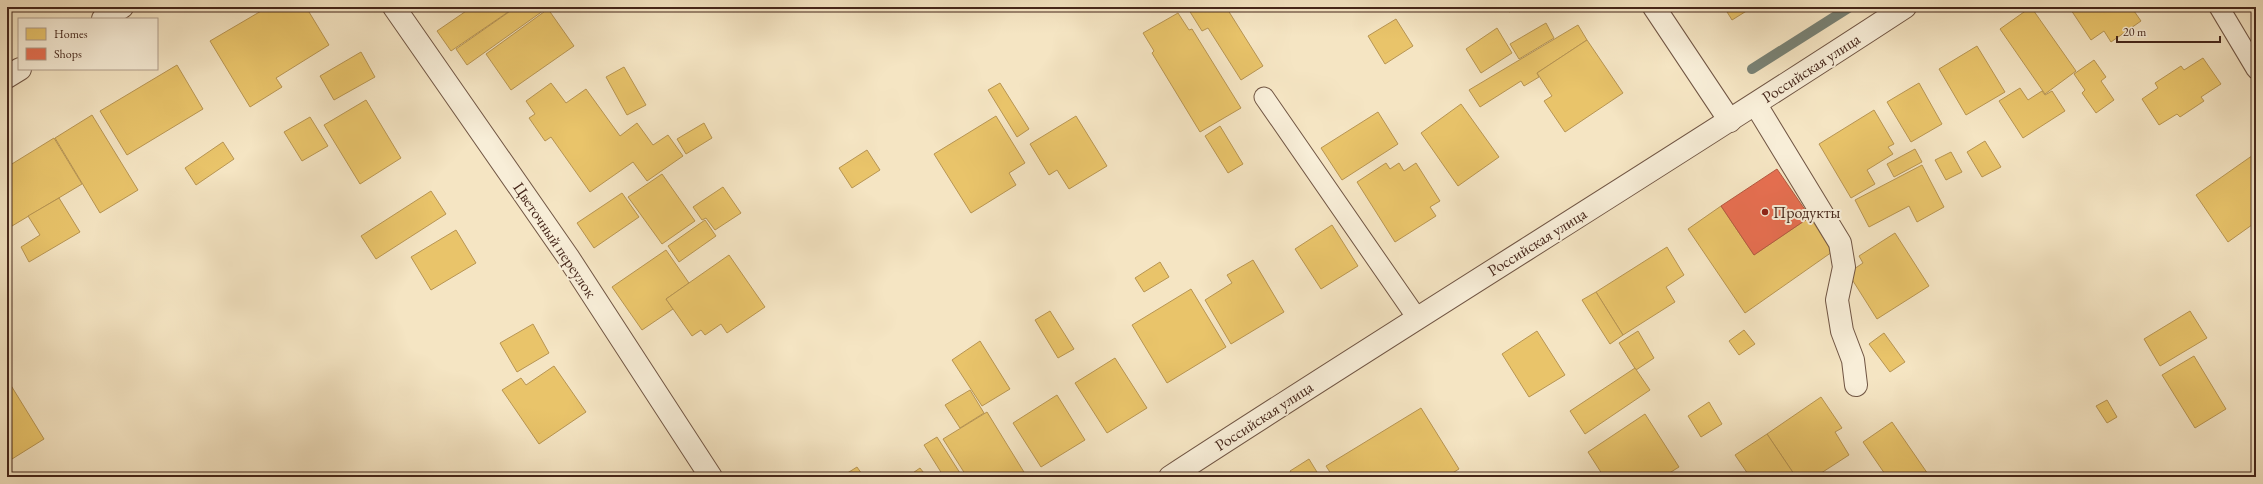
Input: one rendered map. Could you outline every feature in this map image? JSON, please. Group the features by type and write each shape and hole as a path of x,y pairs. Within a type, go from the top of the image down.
{"street":[{"path":"105,18 122,7"},
{"name":"Цветочный переулок","path":"394,7 568,257 711,477"},
{"path":"1654,7 1730,121"},
{"name":"Российская улица","path":"1170,477 1417,318 1730,121 1905,7"},
{"path":"7,77 18,70"},
{"path":"1756,104 1840,243 1844,267 1837,300 1842,330 1853,360 1856,386"}],"lane":[{"path":"2219,7 2256,69"},
{"path":"1264,97 1417,318"}],"building: Homes":[{"path":"268,7 306,7 329,45 276,78 282,87 250,107 210,41"},
{"path":"472,7 509,7 511,10 451,51 437,31"},
{"path":"516,7 547,8 467,65 456,49"},
{"path":"1187,7 1226,7 1263,66 1241,80 1208,28 1202,31"},
{"path":"1506,7 1518,7 1509,12"},
{"path":"1724,7 1753,7 1732,20"},
{"path":"2031,7 2076,71 2045,94 2000,29"},
{"path":"2069,7 2140,7 2134,11 2141,21 2111,42 2104,31 2091,40"},
{"path":"548,9 574,46 511,90 486,54"},
{"path":"1178,13 1189,30 1192,29 1241,108 1200,132 1152,53 1154,51 1143,33"},
{"path":"1396,19 1413,46 1385,64 1368,36"},
{"path":"1546,23 1554,38 1519,59 1510,44"},
{"path":"1578,25 1587,40 1537,73 1539,77 1524,86 1521,81 1480,107 1469,90"},
{"path":"1497,28 1512,53 1481,73 1466,49"},
{"path":"1587,40 1623,93 1565,132 1544,101 1552,96 1537,73"},
{"path":"1977,46 2005,92 1966,115 1939,69"},
{"path":"361,52 375,77 334,100 320,76"},
{"path":"2203,58 2221,84 2201,97 2204,101 2180,117 2177,114 2159,125 2142,99 2158,88 2155,83 2181,66 2184,70"},
{"path":"2094,60 2106,77 2101,81 2114,100 2096,113 2082,93 2085,90 2074,74"},
{"path":"177,65 203,109 127,155 100,111"},
{"path":"624,67 646,105 627,115 606,77"},
{"path":"551,83 566,103 586,89 620,136 637,123 653,145 668,135 683,156 647,181 633,162 590,192 551,137 545,141 529,118 535,114 526,101"},
{"path":"1000,83 1029,129 1017,137 988,90"},
{"path":"1919,83 1942,124 1911,142 1887,102"},
{"path":"2020,88 2028,100 2042,91 2045,95 2052,91 2065,111 2023,138 1999,101"},
{"path":"366,100 401,158 360,184 324,125"},
{"path":"1461,104 1499,157 1458,186 1421,133"},
{"path":"1874,110 1894,144 1888,147 1893,154 1867,170 1875,184 1851,198 1819,144"},
{"path":"1378,112 1398,144 1342,180 1321,148"},
{"path":"92,115 138,190 100,213 55,138"},
{"path":"996,116 1025,163 1009,173 1016,185 971,213 934,154"},
{"path":"1076,116 1107,166 1069,189 1057,170 1049,175 1030,144"},
{"path":"310,117 328,146 302,161 284,132"},
{"path":"704,123 712,138 686,154 677,139"},
{"path":"1220,126 1243,164 1228,173 1205,136"},
{"path":"54,138 82,184 7,229 7,167"},
{"path":"1985,141 2001,167 1982,177 1967,152"},
{"path":"223,142 234,159 196,185 185,168"},
{"path":"1915,149 1922,162 1894,177 1887,164"},
{"path":"867,150 880,170 852,188 839,168"},
{"path":"1951,152 1962,172 1946,180 1935,160"},
{"path":"2256,153 2256,222 2228,242 2196,195"},
{"path":"1386,163 1390,169 1399,163 1404,171 1416,163 1440,201 1430,207 1436,216 1395,242 1357,182"},
{"path":"1922,165 1944,207 1917,222 1909,206 1869,227 1855,200"},
{"path":"662,174 695,221 662,244 628,197"},
{"path":"723,187 741,213 715,230 706,218 702,220 693,207"},
{"path":"431,191 446,214 376,259 361,236"},
{"path":"622,193 639,217 594,248 577,223"},
{"path":"59,198 80,232 29,262 21,247 40,235 28,216"},
{"path":"1721,206 1754,255 1810,217 1832,252 1745,313 1688,229"},
{"path":"705,220 716,236 679,262 668,246"},
{"path":"1332,225 1358,266 1321,289 1295,249"},
{"path":"456,230 476,263 431,290 411,257"},
{"path":"1895,233 1929,286 1877,319 1848,273 1863,263 1859,256"},
{"path":"1667,247 1684,275 1666,287 1675,302 1623,335 1596,292"},
{"path":"666,250 689,283 666,299 673,309 642,330 612,287"},
{"path":"729,255 765,307 727,333 721,324 705,335 701,330 692,336 666,299"},
{"path":"1253,260 1284,312 1231,344 1205,300 1232,283 1227,275"},
{"path":"1160,262 1169,277 1144,292 1135,278"},
{"path":"1191,289 1226,347 1167,383 1132,325"},
{"path":"1596,292 1623,335 1610,344 1582,300"},
{"path":"1050,311 1074,349 1058,358 1035,320"},
{"path":"2190,311 2207,338 2160,366 2144,339"},
{"path":"533,324 549,353 517,372 500,343"},
{"path":"1744,330 1755,344 1739,355 1729,341"},
{"path":"1537,331 1565,375 1529,397 1502,354"},
{"path":"1638,331 1654,358 1636,370 1619,343"},
{"path":"1884,333 1905,362 1890,372 1869,344"},
{"path":"980,341 1010,389 982,406 952,360"},
{"path":"2194,356 2226,409 2195,428 2162,375"},
{"path":"1115,358 1147,408 1107,433 1075,383"},
{"path":"554,366 586,412 539,444 502,390 521,378 526,385"},
{"path":"1635,368 1650,390 1585,434 1570,411"},
{"path":"7,379 44,439 12,459 7,451 7,443 10,442 7,438"},
{"path":"970,390 984,413 960,428 945,405"},
{"path":"1057,395 1085,440 1041,467 1013,423"},
{"path":"1821,397 1842,428 1835,432 1849,455 1815,477 1796,477 1767,434"},
{"path":"2107,400 2117,417 2107,423 2096,406"},
{"path":"1709,402 1722,424 1701,437 1688,416"},
{"path":"1421,408 1459,469 1446,477 1333,477 1326,466"},
{"path":"987,412 1027,477 967,477 943,439"},
{"path":"1645,414 1679,467 1663,477 1604,477 1588,452"},
{"path":"1892,422 1930,477 1887,477 1863,442"},
{"path":"1767,434 1796,477 1771,477 1768,474 1764,477 1750,477 1735,455"},
{"path":"937,437 960,473 954,477 944,477 924,445"},
{"path":"1309,459 1320,477 1294,477 1290,471"},
{"path":"857,467 864,477 841,477"},
{"path":"920,468 927,477 907,477"}],"building: Shops":[{"name":"Продукты","path":"1777,169 1810,217 1754,255 1721,206"}],"waterway":[{"path":"1752,69 1850,7"}],"place":[{"name":"Продукты","path":"1765,212"}]}
